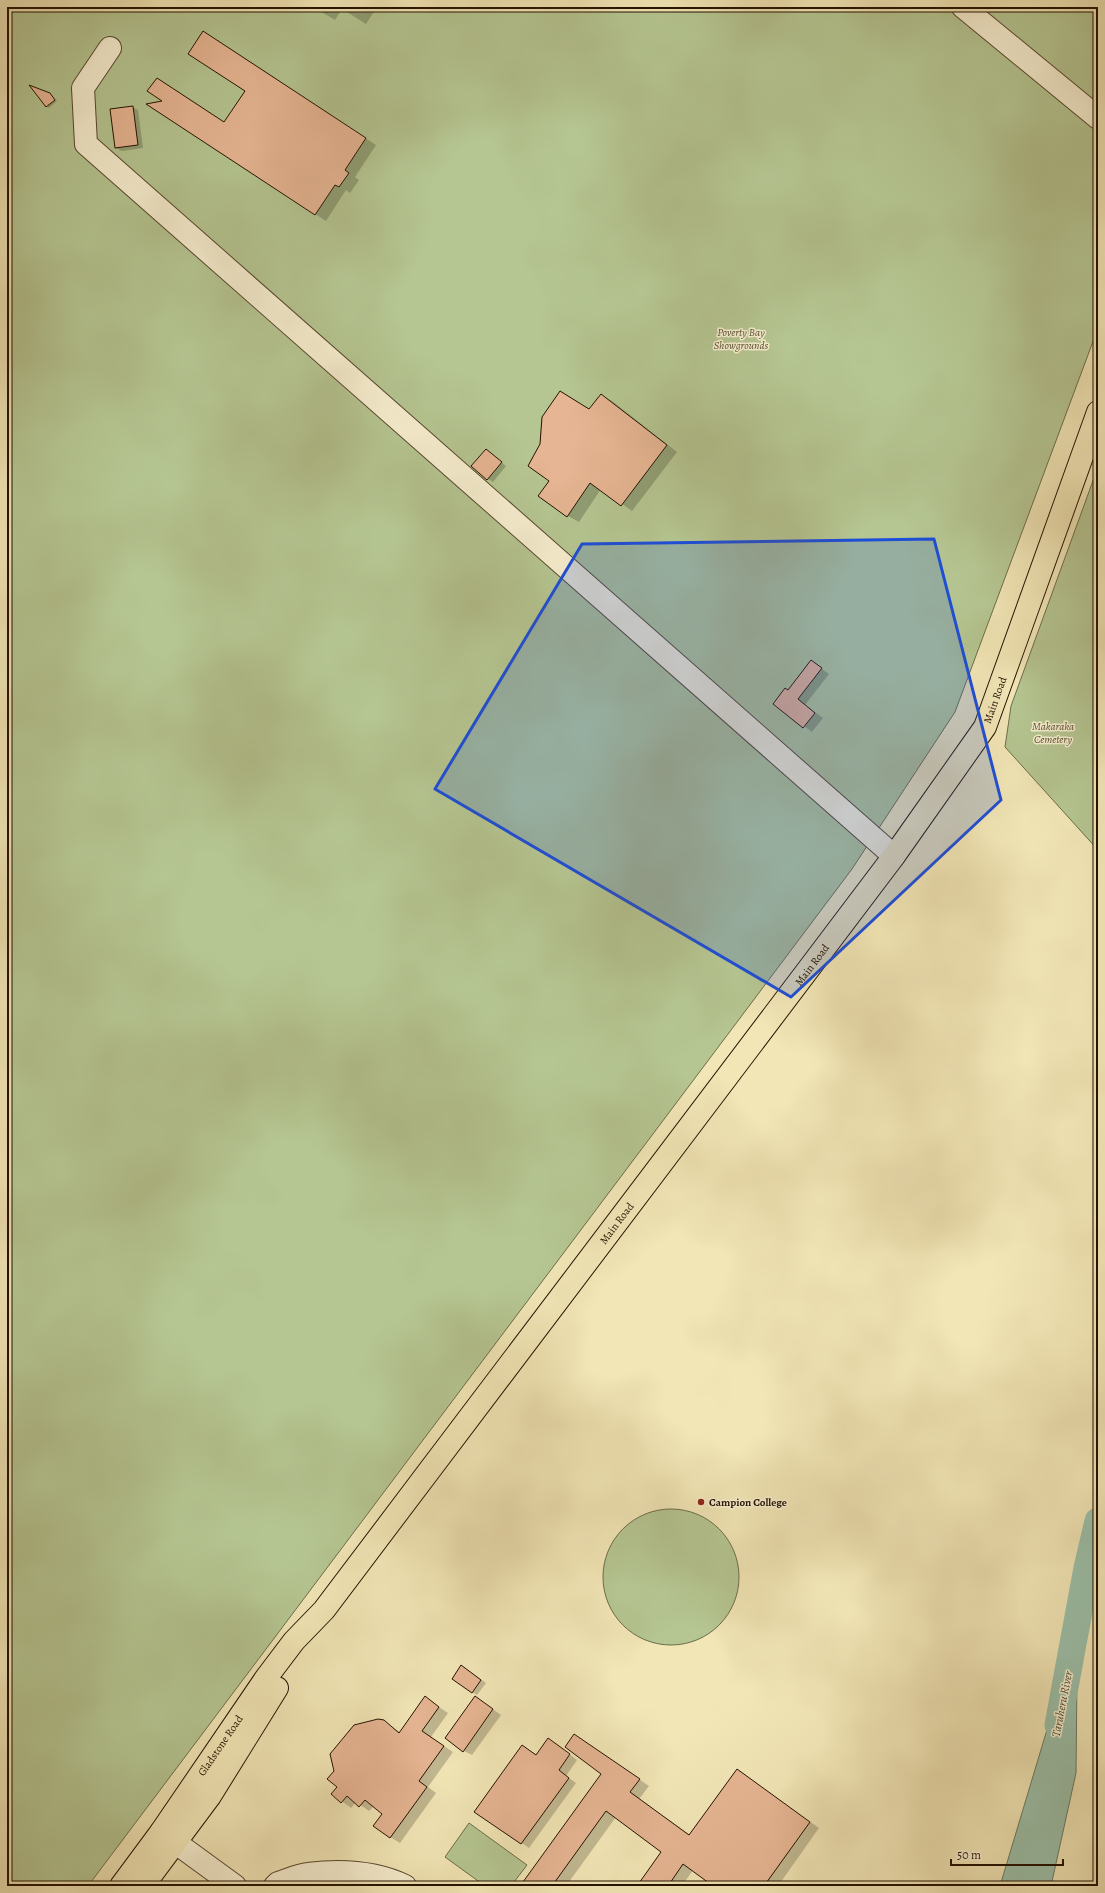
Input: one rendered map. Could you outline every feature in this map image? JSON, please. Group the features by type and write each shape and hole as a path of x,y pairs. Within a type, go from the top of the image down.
{"main road":[{"name":"Main Road","path":"432,1467 894,856 985,728 1098,412"},
{"name":"Gladstone Road","path":"121,1886 210,1796 271,1697 305,1649 324,1610 432,1467"},
{"name":"Gladstone Road","path":"143,1886 168,1837"}],"street":[{"path":"963,7 1098,118"},
{"path":"110,48 83,88 86,144 894,856"},
{"path":"168,1837 235,1886"},
{"path":"275,1886 278,1883 307,1874 340,1873 358,1873 390,1879 405,1886"}],"highlighted area":[{"path":"934,539 1001,800 791,997 435,789 582,544"}],"green space":[{"name":"Poverty Bay Showgrounds","path":"7,7 1098,7 1098,328 955,712 852,869 88,1886 7,1886"},
{"name":"Makaraka Cemetery","path":"1098,467 1098,850 1005,747 1011,706"},
{"path":"664,1509 678,1509 697,1514 719,1529 734,1551 738,1564 738,1590 734,1603 719,1625 697,1640 678,1645 664,1645 645,1640 623,1625 608,1603 603,1584 603,1570 608,1551 623,1529 645,1514"},
{"path":"469,1823 527,1865 511,1886 485,1886 445,1857"}],"water":[{"path":"1077,1674 1076,1773 1051,1886 1000,1886 1055,1703"}],"building":[{"path":"203,31 366,138 345,170 349,173 339,187 335,185 315,215 146,104 162,101 147,91 157,78 224,122 245,91 188,54"},
{"path":"29,85 50,93 55,100 46,107"},
{"path":"133,106 138,145 115,148 110,109"},
{"path":"560,391 589,409 601,394 667,445 621,506 590,483 567,517 538,496 549,481 528,466 540,444 542,417"},
{"path":"486,449 502,462 487,480 471,466"},
{"path":"811,660 822,668 798,699 815,713 803,728 773,704 785,688 788,690"},
{"path":"461,1665 481,1680 472,1693 452,1679"},
{"path":"425,1696 439,1707 422,1731 444,1746 419,1781 427,1787 390,1838 373,1826 382,1814 365,1800 359,1807 347,1796 341,1803 331,1794 337,1787 327,1779 334,1771 330,1754 354,1725 378,1719 384,1720 399,1733"},
{"path":"475,1696 493,1709 463,1752 445,1738"},
{"path":"574,1734 640,1779 630,1792 689,1835 737,1769 810,1822 764,1886 713,1886 683,1864 668,1886 637,1886 661,1852 606,1811 552,1886 529,1886 523,1882 601,1774 565,1747"},
{"path":"548,1738 570,1754 559,1770 569,1778 521,1844 474,1812 522,1745 536,1755"}],"waterway":[{"name":"Taruheru River","path":"1058,1725 1087,1568 1098,1521"}],"place":[{"name":"Campion College","path":"701,1502"}]}
